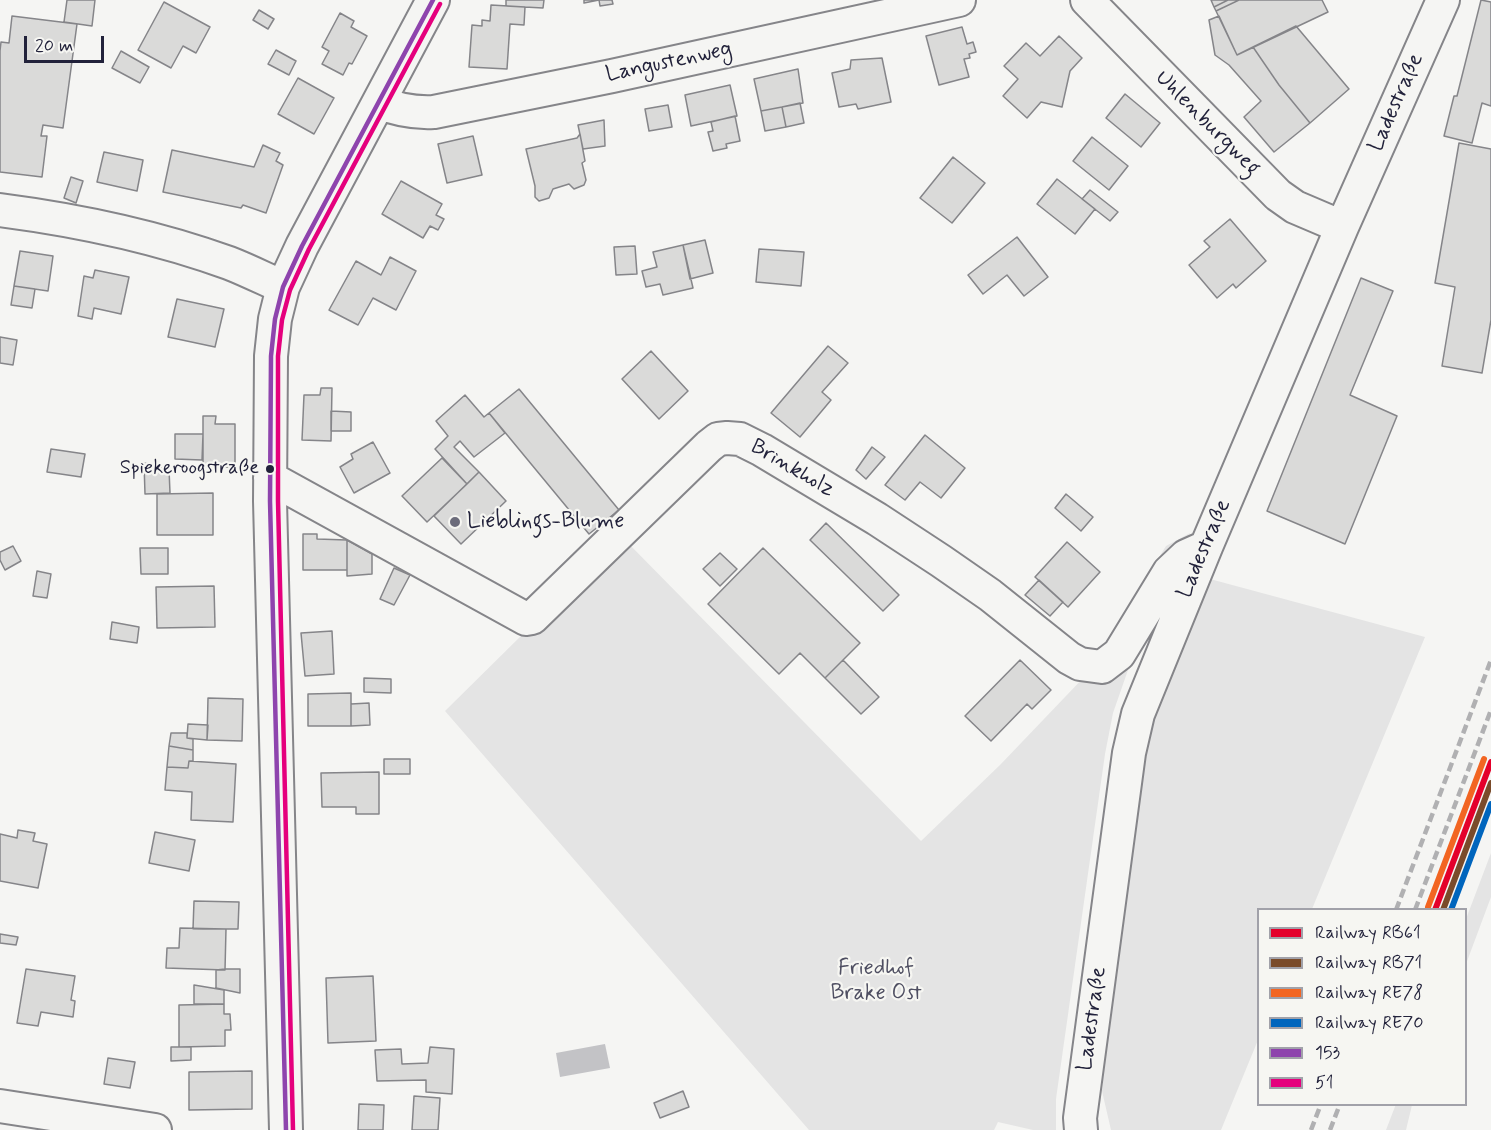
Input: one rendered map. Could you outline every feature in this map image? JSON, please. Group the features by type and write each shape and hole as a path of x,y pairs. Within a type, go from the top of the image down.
{"street":[{"path":"286,1130 270,478 271,356 275,319 283,287 302,246 433,0"},
{"name":"Langustenweg","path":"379,102 395,109 415,113 445,110 959,0"},
{"name":"Uhlenburgweg","path":"1087,0 1278,195 1295,207 1342,228"},
{"name":"Ladestraße","path":"1081,1130 1080,1118 1084,1086 1129,753 1138,714 1206,547 1342,228 1443,0"},
{"path":"0,210 59,218 186,249 231,264 283,287"},
{"name":"Brinkholz","path":"270,478 526,619 531,618 709,446 718,439 740,439 877,519 990,595 1070,658 1080,664 1102,667 1119,654 1169,572 1186,556 1206,547"},
{"path":"0,1106 155,1130"}],"green space":[{"name":"Friedhof Brake Ost","path":"1190,533 1128,670 1113,713 1105,754 1056,1099 1056,1130 1033,1130 998,1122 994,1130 809,1130 445,711 527,630 627,542 921,841 1000,765 1087,674 1166,546"},
{"path":"1210,579 1425,637 1312,908 1257,908 1257,1042 1221,1130 1111,1130 1102,1091 1106,1027 1143,769 1160,693"},
{"path":"1491,853 1491,897 1467,961 1467,916"},
{"path":"1395,1106 1412,1106 1406,1130 1386,1130"}],"shaded area":[{"path":"605,1044 610,1068 560,1077 556,1053"}],"building":[{"path":"67,0 95,0 92,26 64,22"},
{"path":"506,0 544,0 543,8 506,6"},
{"path":"599,0 612,0 613,4 600,6"},
{"path":"1211,0 1228,0 1214,7"},
{"path":"1228,0 1239,0 1216,11 1214,7"},
{"path":"1239,0 1322,0 1328,12 1237,55 1216,11"},
{"path":"1481,0 1491,2 1491,106 1482,103 1472,143 1444,136 1454,96 1457,96"},
{"path":"164,2 210,27 196,53 183,46 171,68 138,50"},
{"path":"491,5 525,7 524,25 510,24 507,69 469,67 472,25 482,26 482,20 490,21"},
{"path":"259,10 274,19 268,29 253,20"},
{"path":"340,13 354,21 351,27 367,36 352,64 349,63 343,75 322,64 329,51 322,47"},
{"path":"12,16 77,24 63,128 43,125 41,136 47,136 42,177 0,172 0,51 1,42 9,43"},
{"path":"1219,16 1237,55 1253,47 1279,85 1310,123 1274,152 1244,117 1261,101 1229,65 1215,55 1209,20"},
{"path":"1296,26 1349,89 1310,123 1279,85 1253,47"},
{"path":"962,27 967,44 973,42 976,52 969,54 970,58 964,59 969,77 939,85 926,36"},
{"path":"1059,36 1082,58 1070,71 1062,107 1041,102 1027,118 1003,96 1018,79 1004,66 1026,43 1040,56"},
{"path":"276,50 296,61 289,75 268,64"},
{"path":"121,51 149,67 140,83 112,68"},
{"path":"882,58 891,102 858,109 856,104 839,107 832,73 850,69 851,60"},
{"path":"798,69 803,103 761,111 754,79"},
{"path":"298,78 334,98 314,134 278,114"},
{"path":"730,85 737,116 691,126 685,95"},
{"path":"1125,94 1160,123 1141,147 1106,118"},
{"path":"800,103 804,123 786,127 782,107"},
{"path":"668,105 672,127 649,131 645,109"},
{"path":"782,107 786,127 765,131 761,111"},
{"path":"735,116 740,141 726,144 727,148 713,151 708,132 713,131 711,122"},
{"path":"604,120 605,146 583,149 578,125"},
{"path":"580,134 585,161 582,163 586,180 584,185 574,189 569,184 553,189 549,198 539,201 535,197 535,186 526,149 577,138"},
{"path":"473,136 482,175 447,183 438,144"},
{"path":"1092,137 1128,166 1109,190 1073,161"},
{"path":"1459,143 1491,149 1491,320 1482,373 1442,366 1455,287 1435,283"},
{"path":"263,145 280,153 276,161 283,165 266,213 243,205 241,208 163,192 172,150 254,167"},
{"path":"104,152 143,160 137,191 97,182"},
{"path":"953,157 985,183 952,223 920,198"},
{"path":"71,177 83,181 76,203 64,198"},
{"path":"1057,179 1095,209 1075,234 1037,204"},
{"path":"401,181 442,204 436,215 444,219 438,230 430,226 423,238 382,214"},
{"path":"1090,190 1118,212 1110,221 1082,199"},
{"path":"1230,219 1266,261 1236,288 1233,284 1217,298 1189,265 1210,247 1204,241"},
{"path":"1017,237 1048,277 1024,296 1007,275 983,294 968,275"},
{"path":"705,240 713,273 690,279 683,245"},
{"path":"683,245 693,288 663,295 660,284 646,287 642,271 657,267 653,252"},
{"path":"635,246 637,274 616,275 614,247"},
{"path":"759,249 804,252 801,286 756,282"},
{"path":"20,251 53,256 48,291 14,286"},
{"path":"390,257 416,271 396,310 373,298 358,325 329,310 356,261 381,275"},
{"path":"95,270 129,277 121,314 94,308 92,319 78,316 84,276 93,278"},
{"path":"1361,278 1393,291 1350,395 1397,416 1345,544 1267,511"},
{"path":"14,286 35,289 32,308 11,305"},
{"path":"177,299 224,309 215,347 168,337"},
{"path":"0,337 17,340 13,365 0,363"},
{"path":"828,346 848,363 822,392 831,400 800,437 771,413"},
{"path":"651,351 688,391 659,419 622,379"},
{"path":"321,388 332,388 331,441 302,440 304,395 320,395"},
{"path":"519,389 619,510 589,534 489,413"},
{"path":"465,395 484,417 489,413 505,433 474,457 460,441 454,447 479,472 467,484 435,449 448,436 436,421"},
{"path":"331,411 351,412 351,431 331,431"},
{"path":"203,416 216,416 215,424 235,424 235,467 203,467"},
{"path":"175,434 203,434 202,460 175,459"},
{"path":"925,435 965,468 941,498 920,482 905,500 885,485"},
{"path":"373,442 390,473 354,493 340,467 353,459 351,454"},
{"path":"872,447 885,457 866,479 856,470"},
{"path":"51,449 85,454 81,477 47,472"},
{"path":"442,458 467,484 427,522 402,496"},
{"path":"144,463 169,469 170,493 145,494"},
{"path":"479,472 506,501 461,544 434,516"},
{"path":"213,493 213,535 157,535 157,494"},
{"path":"1066,494 1093,517 1081,531 1055,508"},
{"path":"826,523 899,595 883,611 810,540"},
{"path":"303,534 317,534 317,539 347,540 347,570 303,570"},
{"path":"347,540 372,554 372,574 347,576"},
{"path":"1067,542 1100,572 1068,607 1035,577"},
{"path":"13,546 21,561 5,570 0,560 0,552"},
{"path":"140,548 168,548 168,574 141,574"},
{"path":"763,548 860,643 825,678 800,653 779,674 708,604"},
{"path":"720,553 737,569 720,586 703,569"},
{"path":"394,568 410,575 394,605 380,599"},
{"path":"37,571 51,574 47,598 33,596"},
{"path":"1039,580 1063,602 1050,616 1025,595"},
{"path":"214,586 215,627 157,628 156,587"},
{"path":"112,622 139,627 137,643 110,639"},
{"path":"332,631 334,674 305,676 301,633"},
{"path":"843,660 879,697 861,714 825,678"},
{"path":"1020,660 1051,690 1032,709 1027,704 991,741 965,716"},
{"path":"364,678 391,679 391,693 364,692"},
{"path":"351,693 351,726 308,726 308,694"},
{"path":"208,698 243,699 242,741 207,740"},
{"path":"369,703 370,725 351,726 351,704"},
{"path":"188,724 208,725 207,740 187,738"},
{"path":"171,733 187,733 187,738 193,739 193,750 169,746"},
{"path":"169,746 193,750 193,761 189,761 188,768 167,767"},
{"path":"384,759 410,759 410,774 384,774"},
{"path":"189,761 236,764 233,822 191,820 192,792 165,790 167,767 188,768"},
{"path":"379,772 379,814 356,814 356,807 322,807 321,773"},
{"path":"18,830 35,833 33,841 47,844 38,888 0,881 0,834 17,838"},
{"path":"155,832 195,840 189,871 149,863"},
{"path":"194,901 239,902 238,929 193,929"},
{"path":"180,928 226,929 225,970 166,968 167,948 179,948"},
{"path":"0,934 18,937 16,945 0,943"},
{"path":"26,969 75,976 71,1000 75,1001 73,1017 41,1012 38,1026 17,1023"},
{"path":"240,969 240,993 216,988 216,970"},
{"path":"373,976 376,1041 328,1043 326,978"},
{"path":"194,985 224,990 224,1004 194,1004"},
{"path":"224,1004 224,1014 230,1014 231,1030 225,1030 225,1046 179,1047 179,1005"},
{"path":"171,1047 191,1047 191,1060 171,1061"},
{"path":"430,1047 454,1049 452,1094 426,1092 426,1080 377,1081 375,1050 401,1049 402,1064 428,1063"},
{"path":"108,1058 135,1062 130,1088 104,1084"},
{"path":"252,1071 252,1109 189,1110 189,1072"},
{"path":"683,1091 689,1107 660,1118 654,1103"},
{"path":"414,1096 440,1098 438,1130 412,1130"},
{"path":"359,1104 384,1105 383,1130 358,1130"}],"railway":[{"path":"1397,908 1491,660"},
{"path":"1416,908 1491,710"},
{"path":"1311,1130 1320,1106"},
{"path":"1330,1130 1339,1106"}],"rail line":[{"name":"RE78","path":"1428,907 1484,759"},
{"name":"RB61","path":"1436,908 1491,762"},
{"name":"RB71","path":"1444,908 1491,783"},
{"name":"RE70","path":"1452,908 1491,804"}],"transit line":[{"name":"153","path":"286,1130 270,501 271,356 275,319 283,287 302,246 433,0"},
{"name":"51","path":"293,1130 278,501 278,356 282,320 290,290 309,249 440,4"}],"place":[{"name":"Spiekeroogstraße","path":"270,469"},
{"name":"Lieblings-Blume","path":"455,522"}]}
